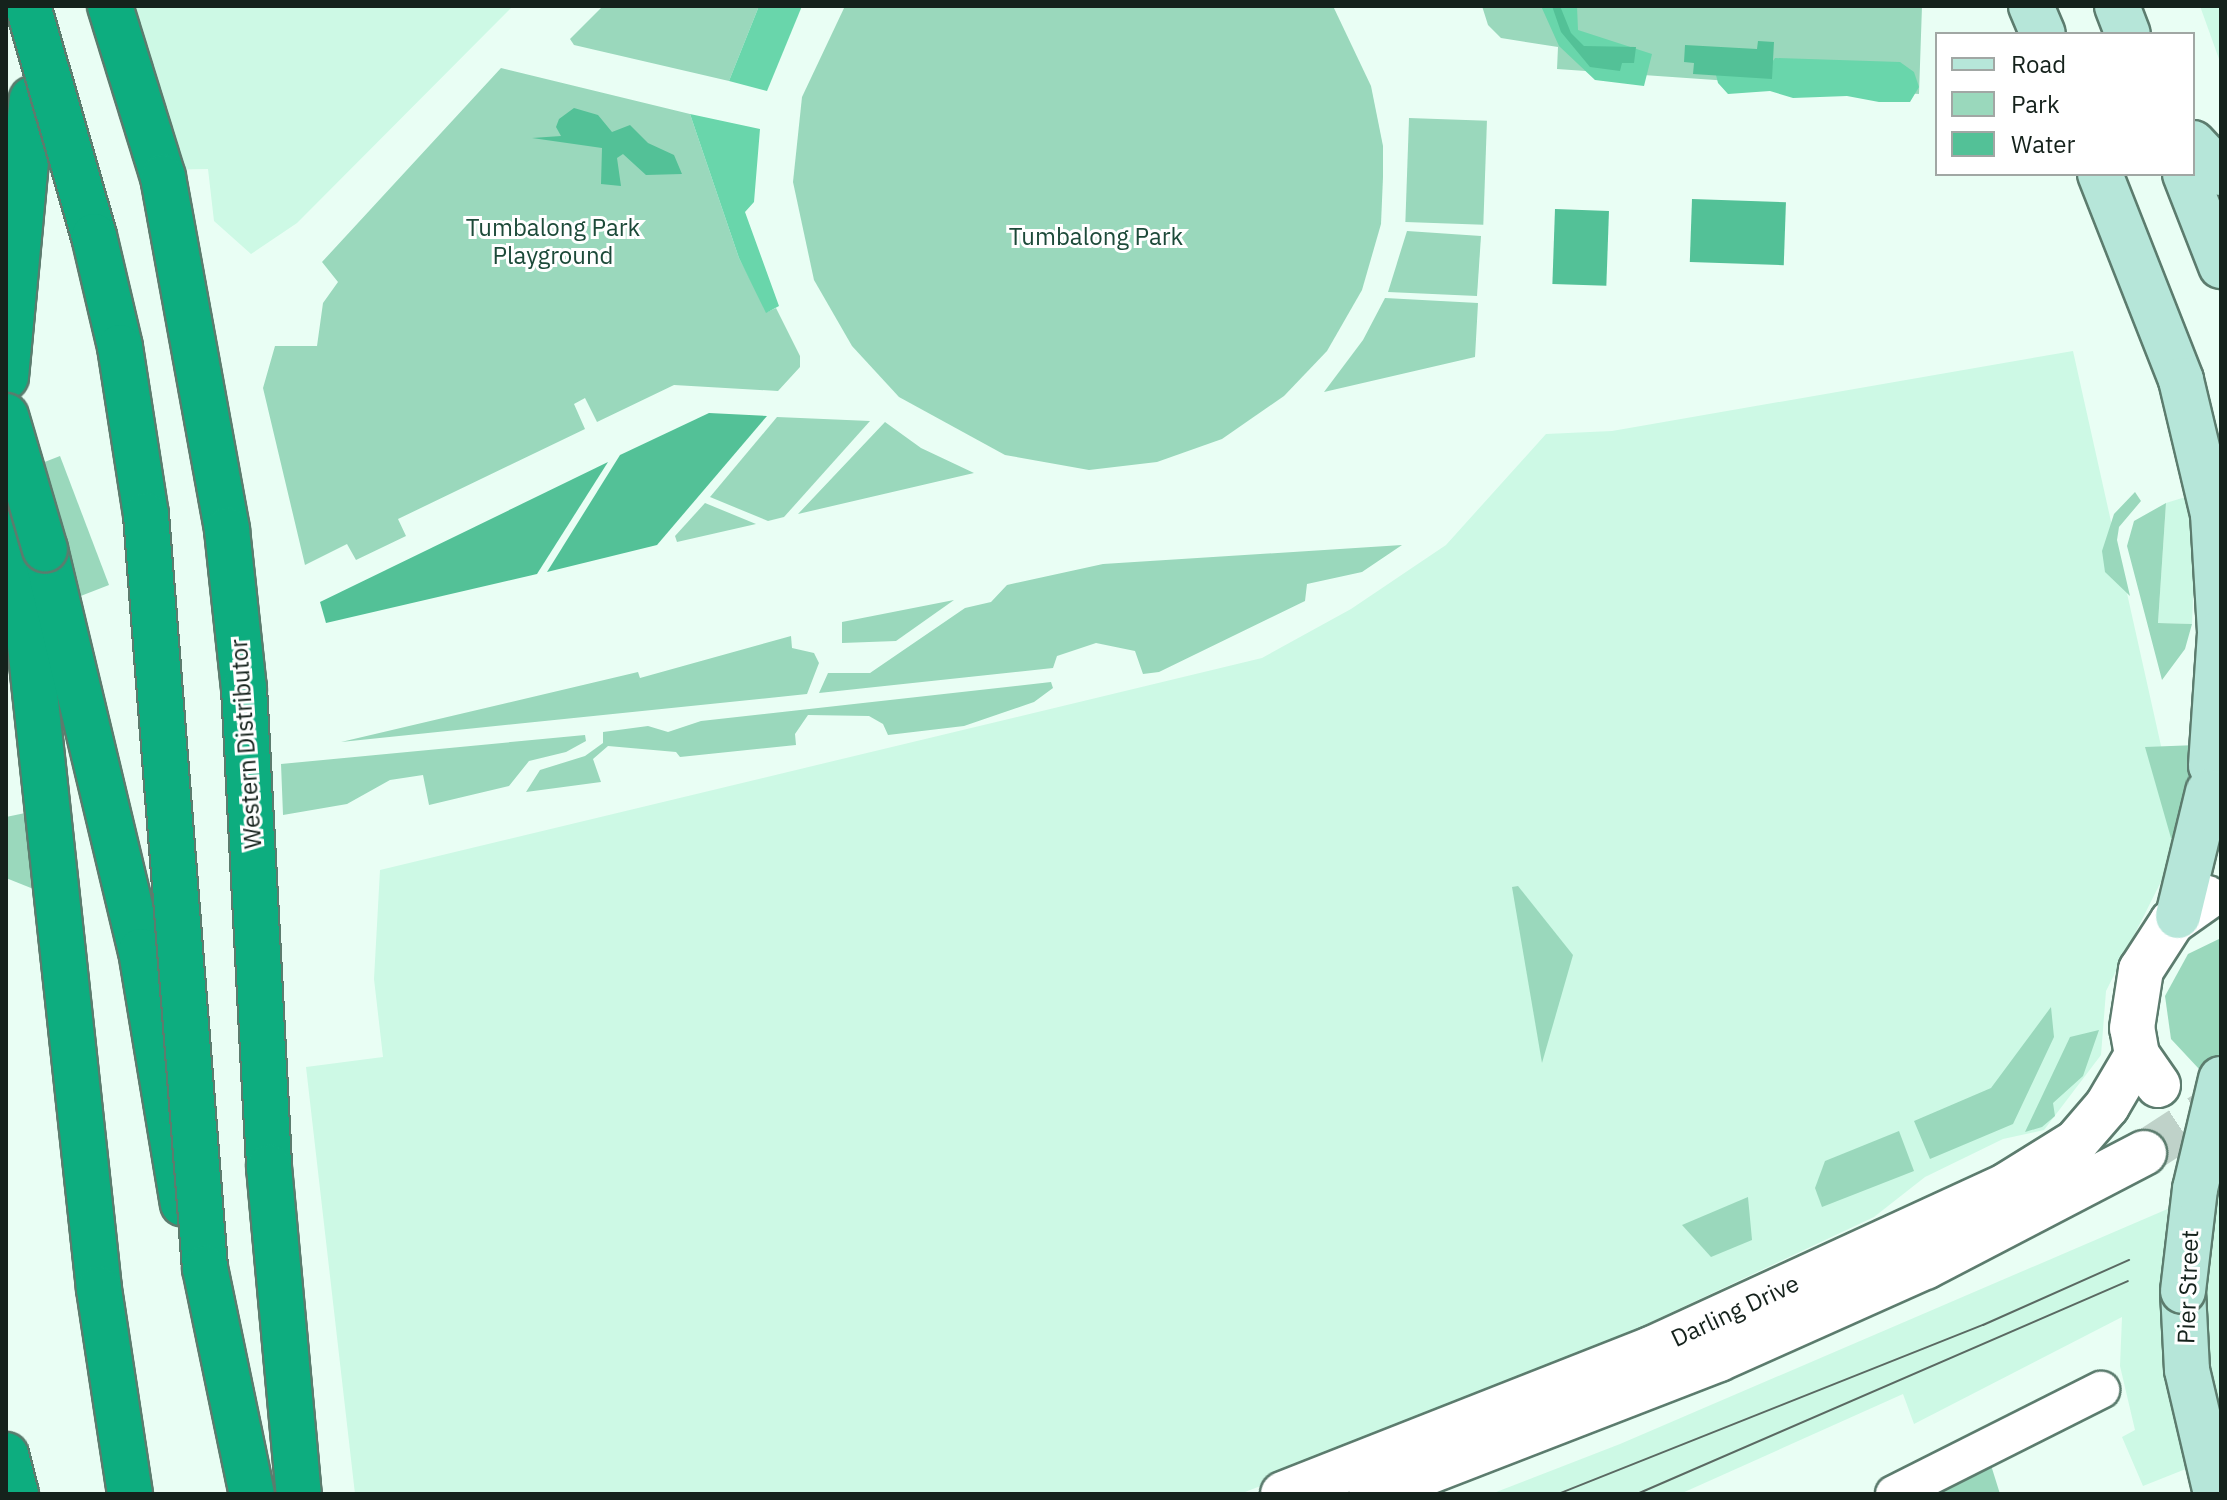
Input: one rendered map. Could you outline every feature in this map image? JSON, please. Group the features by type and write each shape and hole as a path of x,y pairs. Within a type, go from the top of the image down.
{"highway":[{"path":"28,6 110,305 146,515 205,1268 252,1494"},
{"name":"Western Distributor","path":"110,6 166,192 227,530 244,688 269,1167 299,1494"},
{"path":"6,377 30,118"},
{"path":"6,398 48,845 99,1289 130,1494"},
{"path":"6,416 64,622 137,935 234,1494"},
{"path":"6,1455 16,1494"}],"main road":[{"path":"2031,6 2042,32"},
{"path":"2117,6 2127,32"},
{"path":"2195,145 2221,173"},
{"path":"2101,176 2181,380 2213,514 2219,574 2210,779 2192,907"},
{"path":"2186,176 2221,266"},
{"name":"Pier Street","path":"2216,1494 2187,1370 2182,1320 2193,1201 2221,1079"}],"street":[{"name":"Darling Drive","path":"1283,1494 1651,1349 2007,1185 2076,1142 2107,1106 2147,1070 2132,1028 2141,970 2192,907"},
{"name":"Darling Drive","path":"1371,1494 1679,1377 1925,1267 2144,1153"},
{"path":"1894,1494 2101,1390"}],"shaded area":[{"path":"113,6 513,6 297,223 251,254 214,221 208,169 153,170"},
{"path":"759,6 802,6 767,91 729,81"},
{"path":"1541,6 1577,6 1578,30 1652,54 1644,86 1595,80 1559,46"},
{"path":"2200,6 2221,6 2219,59"},
{"path":"1775,58 1900,62 1914,72 1919,87 1910,102 1879,102 1847,96 1793,98 1770,91 1728,94 1718,83 1715,71 1770,65"},
{"path":"690,114 760,129 754,202 745,212 779,306 766,313 739,258"},
{"path":"2073,351 2182,840 2106,991 2101,1055 2044,1130 2003,1139 1925,1177 1874,1217 1500,1393 1240,1494 355,1494 306,1067 383,1057 374,979 380,870 1262,658 1351,609 1446,545 1546,434 1612,431"},
{"path":"2221,486 2221,573 2194,576 2192,624 2158,623 2166,503"},
{"path":"2221,1186 2221,1455 2143,1486 2122,1437 2135,1430 2120,1366 2122,1317 1914,1424 1903,1394 1680,1494 1491,1494 1620,1444"}],"green space":[{"path":"603,6 759,6 729,81 574,45 570,39"},
{"name":"Tumbalong Park","path":"845,6 1333,6 1371,86 1383,146 1383,177 1381,224 1362,290 1327,351 1284,396 1222,439 1157,462 1089,470 1005,455 899,397 852,346 814,280 793,182 802,97"},
{"path":"1482,6 1922,6 1919,94 1557,69 1558,47 1501,38 1488,25"},
{"name":"Tumbalong Park Playground","path":"501,68 690,114 739,258 767,312 776,308 800,356 800,367 778,391 674,385 597,422 585,398 574,404 585,429 398,519 406,536 356,560 347,544 305,565 263,388 275,346 317,346 323,303 338,282 322,262"},
{"path":"1409,118 1487,121 1483,225 1405,222"},
{"path":"1407,231 1481,236 1477,296 1388,292"},
{"path":"1385,298 1478,303 1475,357 1324,392 1363,340"},
{"path":"777,417 870,421 784,517 768,521 710,497"},
{"path":"885,422 921,448 974,473 798,514"},
{"path":"60,456 109,585 6,625 6,477"},
{"path":"2135,492 2141,501 2119,527 2117,540 2130,596 2105,572 2102,551 2114,514"},
{"path":"705,503 756,524 677,542 675,536"},
{"path":"2166,503 2158,623 2192,624 2185,649 2162,680 2127,546 2134,521"},
{"path":"1402,545 1362,572 1307,584 1305,601 1159,672 1143,674 1135,651 1096,643 1057,656 1053,668 819,693 828,673 870,673 965,608 991,602 1007,585 1103,564"},
{"path":"954,600 896,641 842,643 842,622"},
{"path":"791,636 792,648 814,653 819,663 807,694 341,742 638,672 640,678"},
{"path":"1051,682 1053,688 1034,702 964,726 888,735 883,724 869,716 808,715 795,734 796,745 680,757 676,752 608,746 593,759 601,782 526,792 540,770 585,756 603,743 603,732 648,726 668,732 701,721"},
{"path":"585,735 586,741 566,752 529,761 509,786 429,805 423,775 390,780 347,804 283,815 281,764"},
{"path":"2197,745 2192,791 2175,839 2171,838 2145,747"},
{"path":"30,812 36,890 6,878 6,817"},
{"path":"1518,886 1573,955 1542,1063 1512,887"},
{"path":"2221,938 2221,1077 2200,1070 2171,1039 2165,996 2188,954"},
{"path":"2051,1007 2054,1037 2013,1124 1930,1159 1914,1121 1991,1088"},
{"path":"2099,1030 2083,1076 2053,1103 2055,1116 2042,1127 2025,1132 2070,1037"},
{"path":"1899,1131 1914,1171 1822,1207 1815,1188 1825,1161"},
{"path":"1748,1197 1752,1240 1711,1257 1682,1225"},
{"path":"1990,1462 2000,1494 1930,1494"}],"water":[{"path":"1552,6 1560,6 1571,33 1584,46 1636,47 1634,63 1622,63 1620,71 1590,67 1561,32"},
{"path":"1758,41 1774,42 1772,79 1693,74 1694,63 1684,62 1685,45 1757,49"},
{"path":"574,108 598,115 612,132 630,125 648,143 674,155 682,174 646,175 623,154 617,158 621,186 601,184 602,148 532,138 561,136 556,127 559,119"},
{"path":"1692,199 1786,202 1784,265 1690,262"},
{"path":"1555,209 1609,211 1606,286 1552,284"},
{"path":"709,413 767,416 657,545 547,572 620,455"},
{"path":"608,462 537,574 326,623 320,602"}],"tunnel":[{"path":"2144,1153 2204,1114"}],"tram line":[{"path":"1558,1494 1983,1325 2129,1260"},
{"path":"1637,1494 2128,1281"}]}
